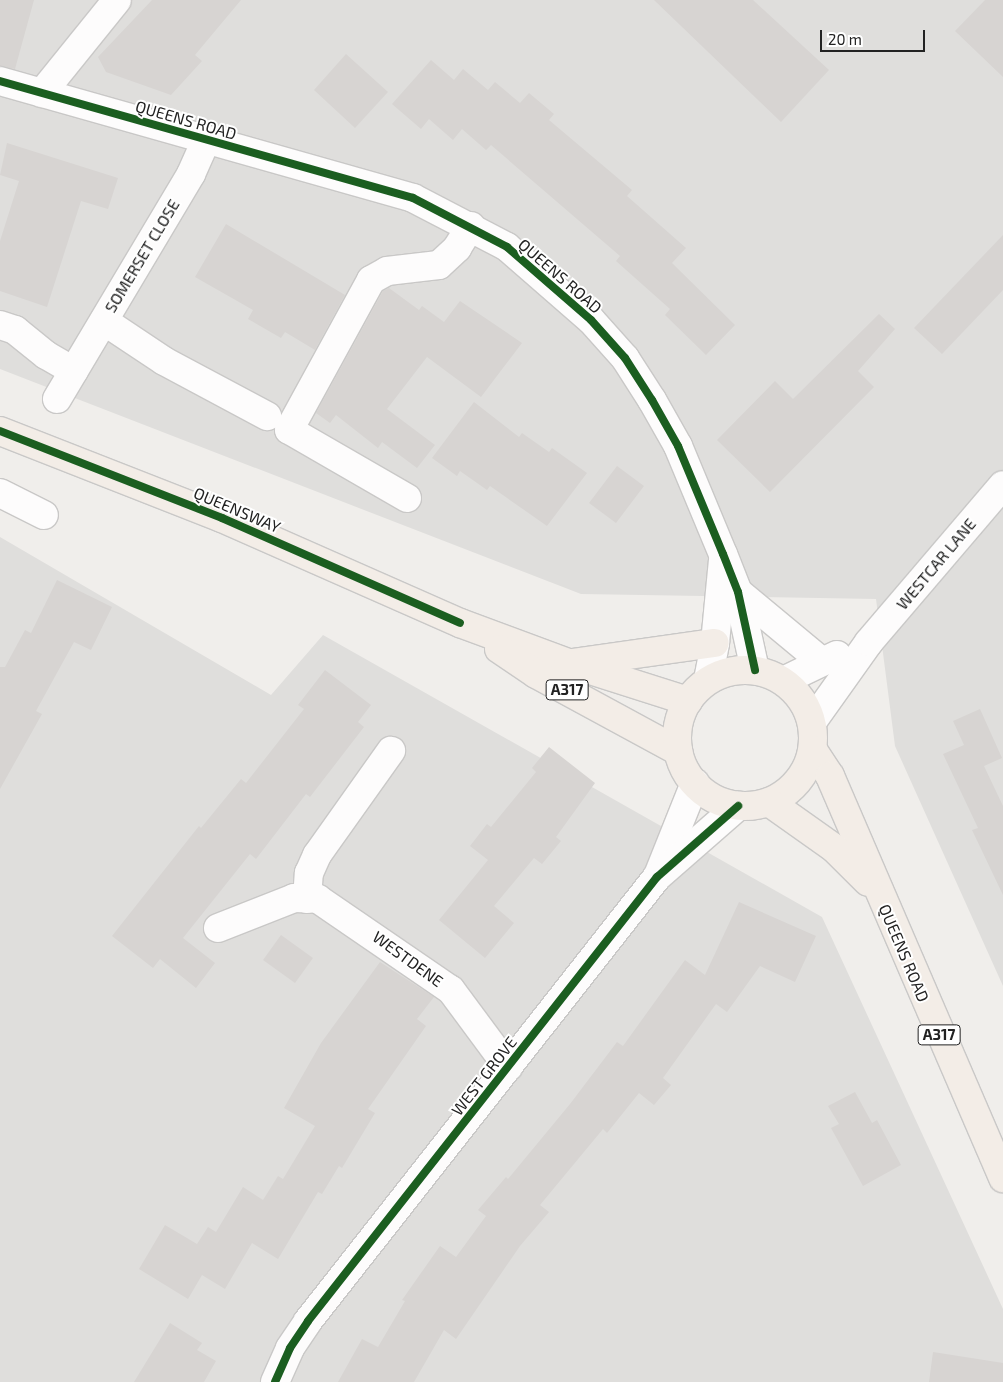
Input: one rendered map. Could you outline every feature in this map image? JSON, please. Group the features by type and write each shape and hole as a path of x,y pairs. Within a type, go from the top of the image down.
{"main road":[{"name":"QUEENSWAY","path":"0,431 222,518 460,622 568,663 688,700"},
{"name":"QUEENSWAY","path":"460,622 536,674 678,751"},
{"name":"A317","path":"568,663 715,643"},
{"path":"755,670 783,681 806,707 812,722 813,750 805,773 797,784 769,802 738,806 721,802 695,783 685,770 678,751 677,727 688,700 708,680 719,674 755,670"},
{"name":"QUEENS ROAD","path":"813,750 830,776 878,892 1003,1178"},
{"name":"QUEENS ROAD","path":"769,802 834,848 878,892"}],"street":[{"path":"42,93 117,0"},
{"name":"QUEENS ROAD","path":"0,81 412,198 471,226 507,247 549,281 625,358 678,446 738,592 755,670"},
{"name":"SOMERSET CLOSE","path":"57,399 191,174 206,140"},
{"path":"278,423 371,280 387,271 440,265 457,248 471,226"},
{"path":"104,321 164,361 278,423 407,498"},
{"path":"0,325 15,330 46,355 74,371"},
{"name":"WESTCAR LANE","path":"812,722 869,642 1003,485"},
{"path":"2,499 44,515"},
{"name":"QUEENS ROAD","path":"708,680 715,643 723,554"},
{"path":"738,592 822,661"},
{"name":"WESTCAR LANE","path":"783,681 822,661 869,642"},
{"path":"307,899 309,873 317,855 391,751"},
{"name":"WEST GROVE","path":"657,877 695,783"},
{"name":"WEST GROVE","path":"274,1382 290,1348 308,1321 657,877 738,806"},
{"name":"WESTDENE","path":"218,928 294,898 318,899 339,910 451,990 508,1067"}],"shaded area":[{"path":"0,0 1003,0 1003,986 895,746 876,599 581,594 0,369"},
{"path":"0,537 271,695 323,635 822,917 1003,1309 1003,1382 0,1382"}],"building":[{"path":"0,0 34,0 15,69 0,66"},
{"path":"152,0 241,0 195,55 202,61 171,95 106,72 98,57"},
{"path":"654,0 753,0 829,70 781,122"},
{"path":"985,0 1003,0 1003,77 955,31"},
{"path":"346,54 388,92 355,128 314,90"},
{"path":"431,60 454,80 463,69 488,90 495,82 520,103 529,93 554,114 549,120 632,190 627,196 686,248 672,263 735,325 706,355 665,315 670,309 616,261 620,256 491,145 486,150 462,129 453,140 429,119 421,129 392,104"},
{"path":"7,143 118,178 108,209 81,201 47,307 0,291 0,241 19,181 0,175"},
{"path":"226,224 345,295 315,350 285,332 281,338 248,319 253,310 195,277"},
{"path":"1003,235 1003,290 942,354 914,328"},
{"path":"389,288 419,310 422,306 444,322 460,301 522,343 481,397 427,357 387,409 435,445 417,468 382,442 378,448 336,415 330,423 316,413 383,291"},
{"path":"879,314 895,329 858,371 874,387 770,492 717,440 775,381 793,399"},
{"path":"474,402 519,437 522,433 549,452 552,448 587,473 547,526 490,486 487,490 460,471 457,476 432,458"},
{"path":"617,466 644,486 616,523 589,503"},
{"path":"57,580 112,607 91,650 74,642 36,711 42,714 0,789 0,667 5,667 25,630 31,633"},
{"path":"325,670 371,705 358,722 364,727 310,797 306,794 256,859 250,854 183,938 215,963 196,988 160,959 153,968 112,936 199,826 201,828 241,779 246,783 304,709 298,705"},
{"path":"980,709 1002,758 984,766 1003,806 1003,895 972,830 978,828 943,754 964,745 953,721"},
{"path":"549,747 595,783 556,837 561,841 542,864 534,858 494,906 514,923 485,958 439,920 488,860 470,846 487,824 491,827 536,772 532,768"},
{"path":"739,902 816,936 795,982 760,966 727,1012 716,1004 663,1078 671,1085 654,1105 639,1093 607,1133 603,1129 540,1205 549,1212 520,1246 456,1339 444,1330 414,1382 338,1382 362,1339 378,1347 405,1301 402,1300 440,1246 456,1257 486,1216 478,1210 506,1177 508,1179 570,1104 617,1042 623,1046 685,960 705,975"},
{"path":"281,935 313,958 295,983 263,960"},
{"path":"380,962 434,997 417,1019 426,1026 368,1109 375,1113 342,1168 339,1166 322,1194 318,1192 278,1259 252,1243 225,1289 202,1275 188,1299 139,1269 165,1225 197,1244 208,1227 216,1232 243,1187 263,1200 278,1176 283,1179 315,1126 284,1108 321,1043"},
{"path":"855,1092 872,1123 877,1120 901,1165 863,1186 831,1128 839,1124 828,1106"},
{"path":"170,1323 202,1343 197,1350 216,1361 204,1382 134,1382"},
{"path":"933,1352 1003,1363 1003,1382 929,1382"}],"cycle path":[{"path":"0,81 413,198 507,247 591,320 625,358 652,400 678,446 738,592 755,670"},
{"path":"0,431 222,518 460,623"},
{"path":"275,1382 290,1348 308,1321 657,877 738,806"}]}
